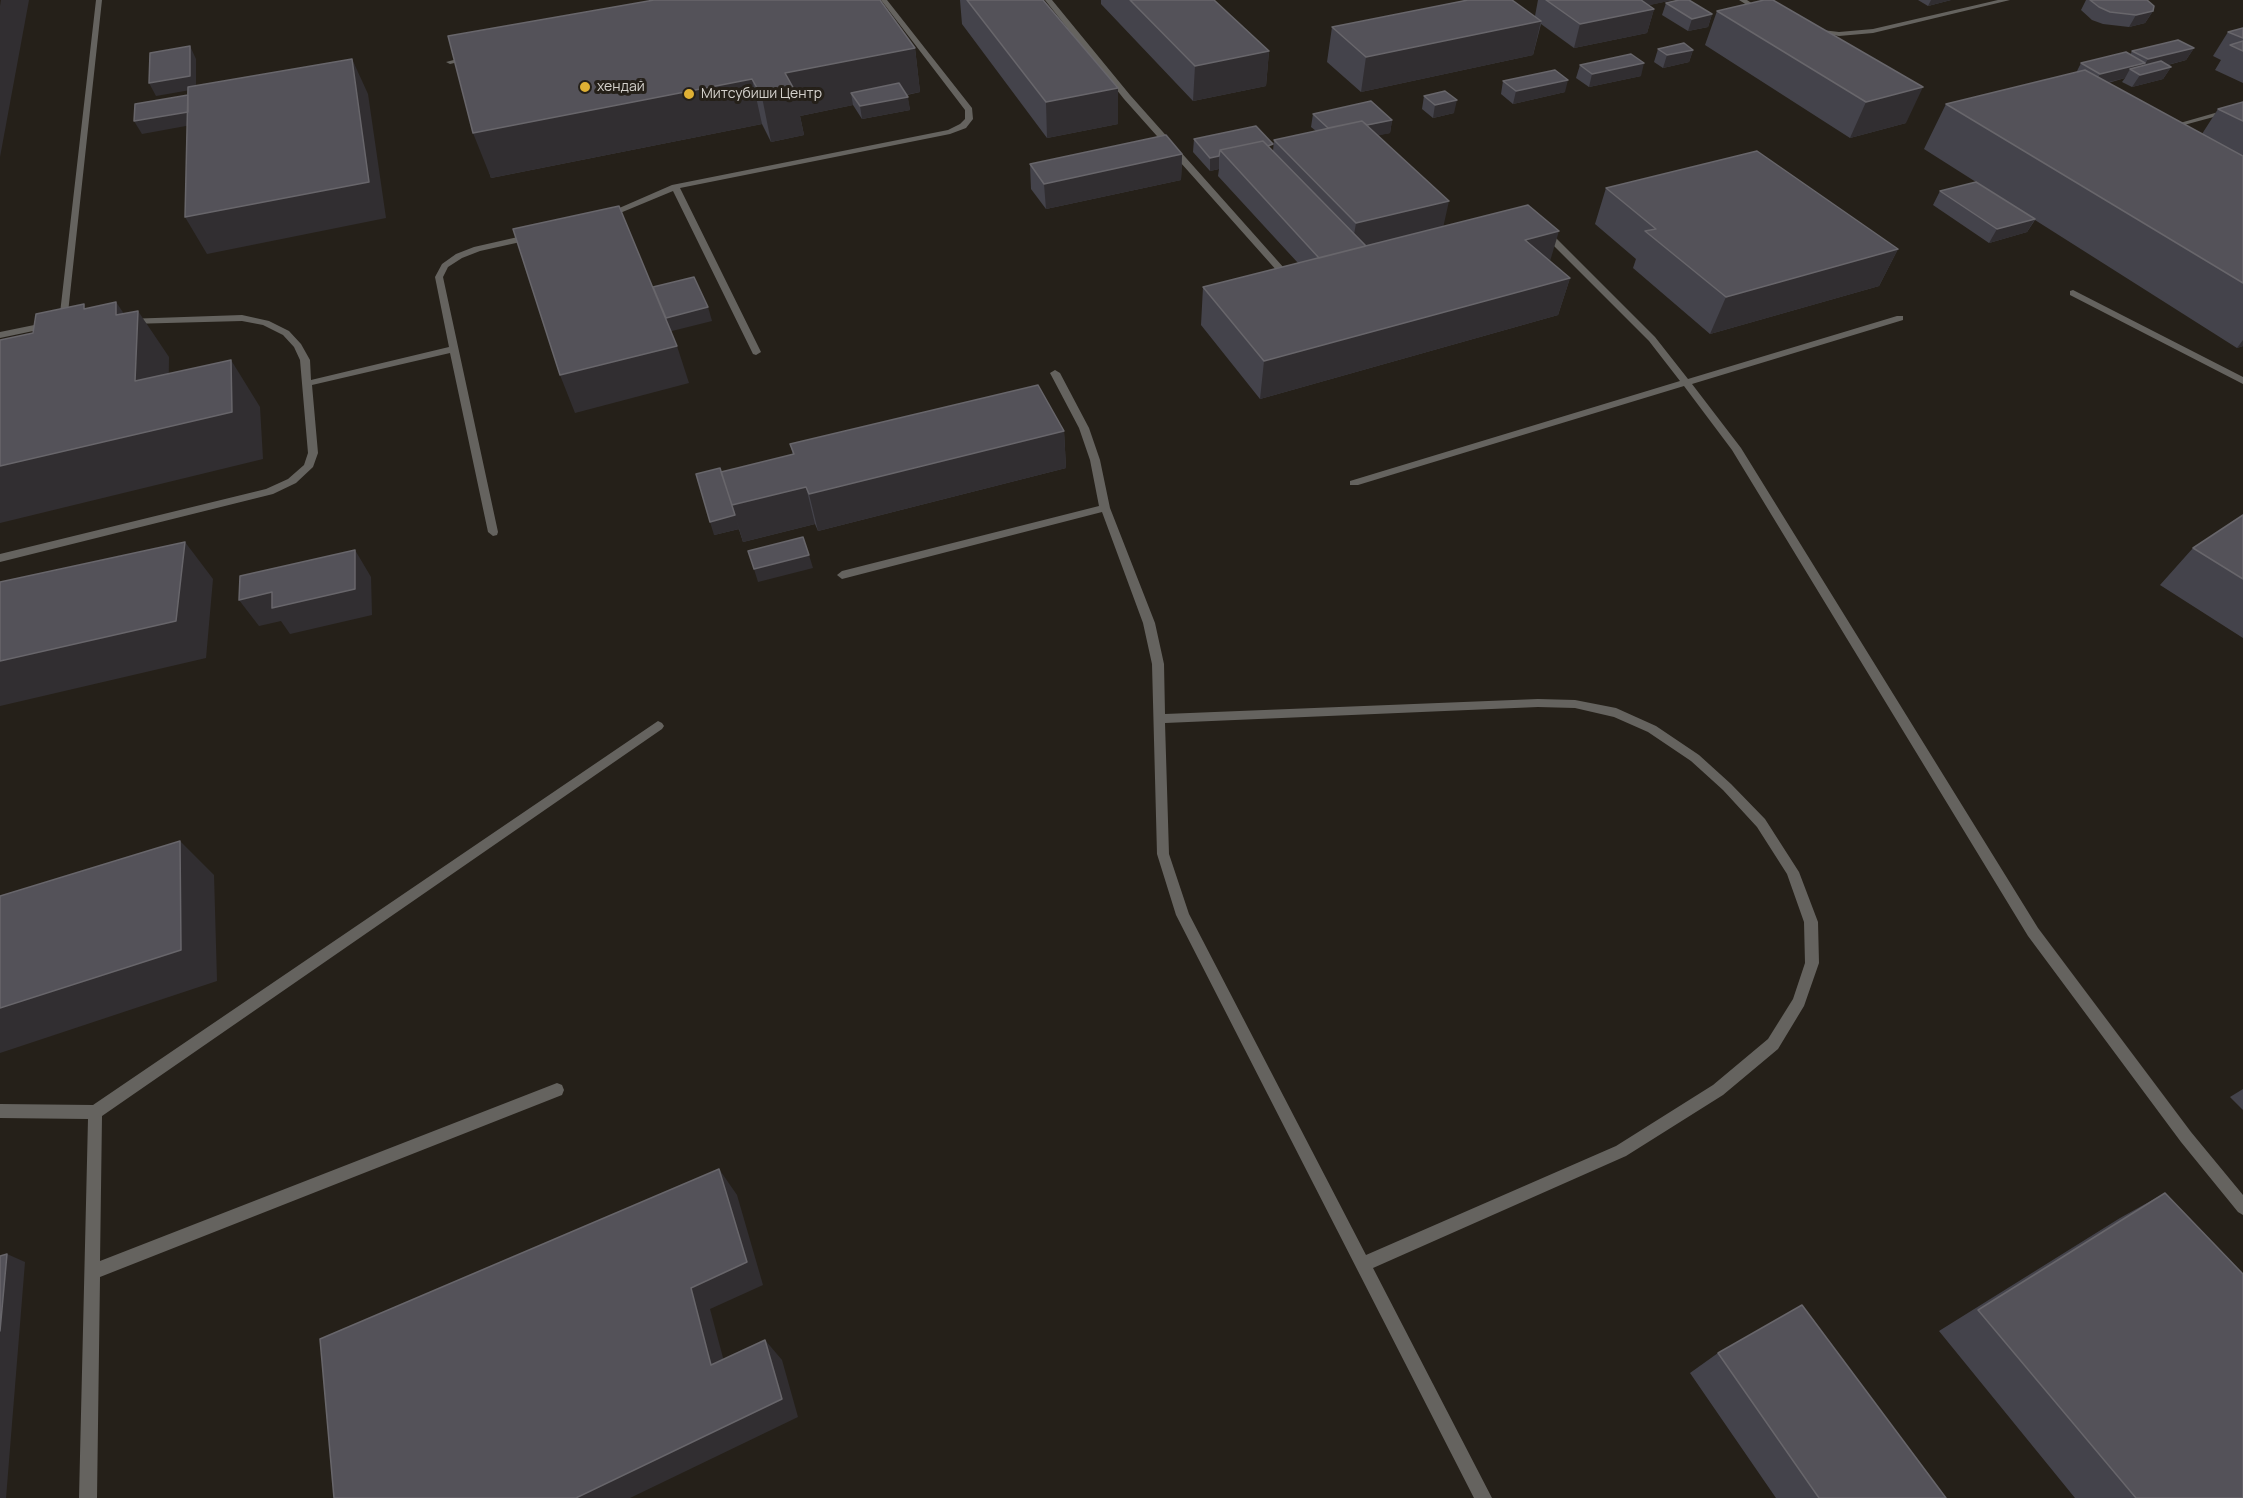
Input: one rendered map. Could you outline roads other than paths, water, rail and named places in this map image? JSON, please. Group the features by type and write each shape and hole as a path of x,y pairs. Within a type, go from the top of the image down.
{"lane":[{"path":"63,322 99,0"},
{"path":"594,222 675,187 950,132 963,126 969,119 969,110 884,0"},
{"path":"1048,0 1127,97 1296,287"},
{"path":"1742,0 1768,16"},
{"path":"1809,31 1839,34 1873,31 2007,0"},
{"path":"450,62 473,58"},
{"path":"2184,123 2243,107"},
{"path":"675,187 756,352"},
{"path":"1546,232 1652,339 1736,448 2033,932 2186,1137 2243,1207"},
{"path":"493,532 439,277 445,266 459,256 477,249 546,234"},
{"path":"2073,293 2243,381"},
{"path":"0,558 269,492 292,481 308,466 313,453 305,360 298,346 286,333 266,323 242,318 123,321"},
{"path":"1354,483 1900,318"},
{"path":"0,335 63,322 75,322"},
{"path":"306,384 454,348"},
{"path":"1055,374 1084,428 1095,460 1105,508 1149,623 1158,664 1163,854 1183,915 1484,1498"},
{"path":"842,575 1105,508"},
{"path":"1160,719 1538,703 1575,704 1616,713 1652,729 1695,758 1727,787 1761,824 1793,872 1811,922 1812,963 1799,1002 1773,1044 1718,1090 1622,1151 1364,1264"},
{"path":"0,1111 95,1112 657,726"},
{"path":"92,1272 557,1090"},
{"path":"88,1498 95,1112"}],"place":[{"name":"хендай","path":"585,87"},
{"name":"Митсубиши Центр","path":"689,94"}]}
